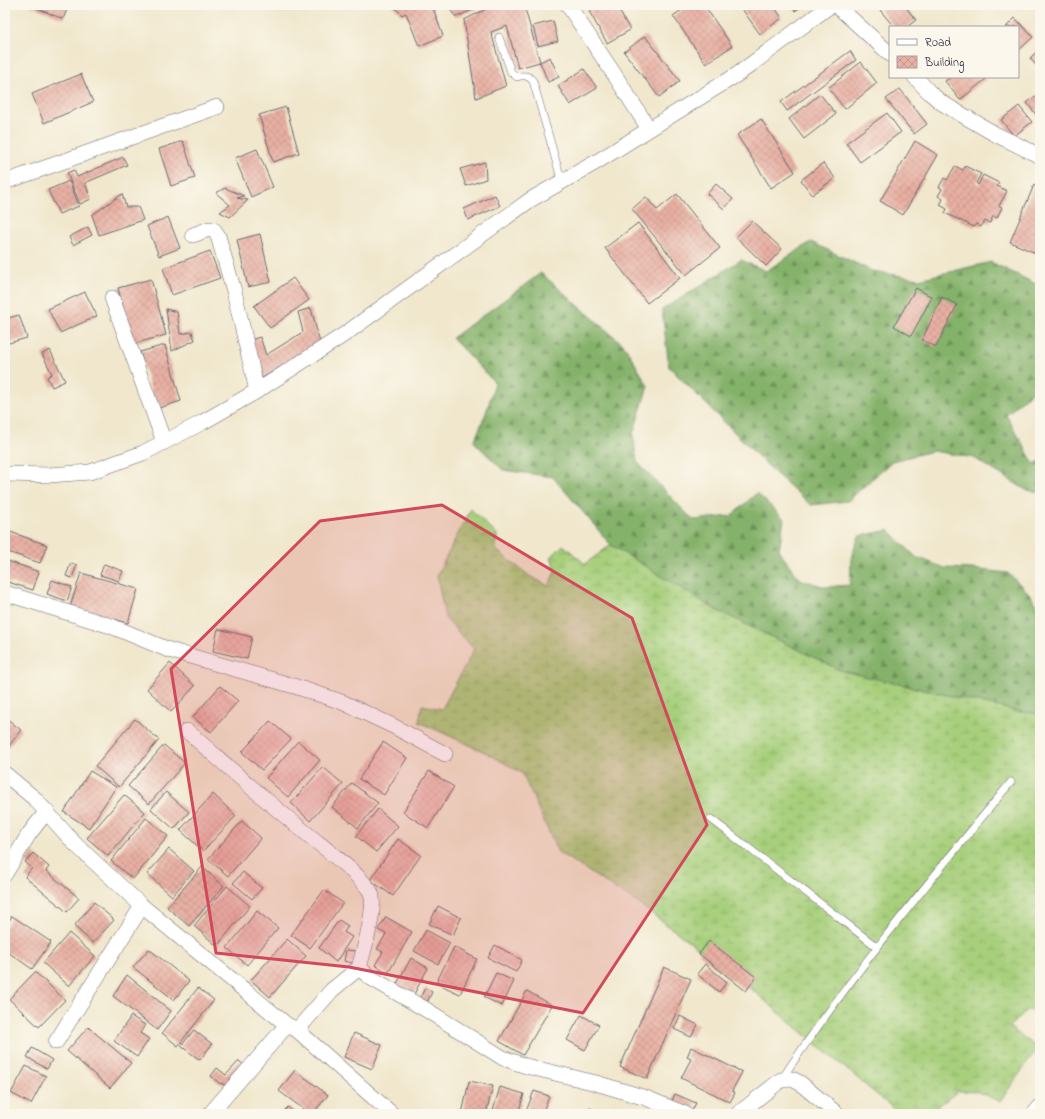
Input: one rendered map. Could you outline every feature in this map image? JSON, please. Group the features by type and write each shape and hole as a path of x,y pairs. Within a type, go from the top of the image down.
{"street":[{"path":"568,5 614,74 648,130"},
{"path":"5,474 49,475 90,472 143,453 258,390 345,334 530,200 648,130 738,74 831,5"},
{"path":"836,5 889,53"},
{"path":"916,78 942,103 995,134 1040,156"},
{"path":"5,182 217,108"},
{"path":"193,235 209,229 214,230 218,236 234,291 258,390"},
{"path":"112,298 164,442"},
{"path":"5,593 104,624 169,650 214,662 342,702 393,726 445,754"},
{"path":"187,731 299,827 338,858 354,873 372,894 372,906 368,933 359,968 332,990 292,1027 210,1114"},
{"path":"5,774 34,798 75,844 142,906 292,1027 392,1114"},
{"path":"5,874 29,834 47,811"},
{"path":"56,1042 142,906"},
{"path":"359,968 371,978 425,1009 504,1058 526,1066 596,1083 646,1098 685,1114"},
{"path":"738,1114 781,1080 792,1079 800,1083 837,1114"},
{"path":"1034,1114 1040,1107"}],"lane":[{"path":"499,37 511,72 517,77 524,75 529,76 533,81 562,182"},
{"path":"781,1080 836,1000 877,947 1011,782"},
{"path":"710,819 877,947"}],"highlighted area":[{"path":"442,505 632,618 707,825 583,1013 349,967 216,953 171,669 320,521"}],"green space":[{"path":"811,242 872,271 919,279 991,262 1040,286 1040,384 1006,415 1034,464 1040,461 1040,492 1026,490 974,458 933,451 892,461 848,501 811,505 773,471 669,367 662,310 741,260 766,271"},
{"path":"541,273 625,346 648,386 633,434 637,462 693,520 731,516 757,493 784,519 779,551 799,579 826,587 850,585 851,558 859,536 889,530 916,557 945,568 973,569 1008,573 1028,592 1040,609 1040,714 1020,712 842,671 716,610 611,545 553,477 503,470 474,442 486,413 495,383 452,338"},
{"path":"471,509 497,535 496,550 531,577 549,586 556,569 551,557 563,545 585,564 611,545 716,610 842,671 1020,712 1040,714 1040,1010 1027,1010 1009,1027 1038,1048 1000,1101 978,1092 958,1091 928,1114 900,1114 732,973 636,902 558,852 522,773 487,753 419,722 422,705 442,709 474,649 445,618 437,575"}],"building":[{"path":"29,5 69,5 63,19"},
{"path":"392,5 432,5 443,36 419,46 406,13 402,15"},
{"path":"446,5 484,5 456,17"},
{"path":"494,5 524,5 540,62 518,68 507,26 491,32 506,86 476,98 464,20"},
{"path":"600,5 616,5 630,30 607,43 589,11"},
{"path":"689,5 704,5 732,46 706,64 673,16"},
{"path":"739,5 773,5 782,18 760,34"},
{"path":"791,5 804,5 795,11"},
{"path":"886,5 904,5 916,20 908,26 893,26 880,10"},
{"path":"1015,18 1033,37 1019,50 1019,26 1007,26"},
{"path":"553,21 558,41 538,46 533,26"},
{"path":"645,36 680,81 659,97 624,52"},
{"path":"1040,49 1040,70 1030,58"},
{"path":"850,51 856,60 787,111 781,102"},
{"path":"550,57 559,77 548,82 540,62"},
{"path":"861,62 877,83 845,109 828,88"},
{"path":"584,69 597,88 570,105 558,86"},
{"path":"81,74 93,102 44,123 32,94"},
{"path":"950,78 986,79 960,100 945,81"},
{"path":"900,89 927,124 914,134 886,99"},
{"path":"1040,93 1040,117 1039,118 1027,103"},
{"path":"820,94 836,114 804,139 789,119"},
{"path":"1019,106 1032,122 1014,136 1001,120"},
{"path":"286,107 299,153 273,162 259,115"},
{"path":"887,113 901,132 860,162 846,143"},
{"path":"761,119 795,172 771,188 737,135"},
{"path":"183,141 195,178 171,186 159,149"},
{"path":"915,141 938,155 903,215 880,201"},
{"path":"257,149 273,187 251,197 235,158"},
{"path":"123,157 127,165 85,183 91,199 80,204 67,173 74,170 77,177"},
{"path":"485,162 486,179 466,186 460,169"},
{"path":"823,163 835,178 812,195 801,180"},
{"path":"955,166 963,170 965,166 981,174 976,183 978,185 983,175 999,183 997,186 1007,191 999,206 1002,207 997,218 993,216 990,223 985,221 981,227 976,224 974,227 945,213 947,209 940,205 943,199 938,196 942,189 939,187 944,178 947,180"},
{"path":"69,181 79,206 59,214 48,190"},
{"path":"716,184 733,199 724,209 707,194"},
{"path":"1034,185 1040,188 1040,255 1010,242"},
{"path":"225,188 244,196 237,198 248,200 230,217 220,212 230,205 216,193"},
{"path":"122,194 126,207 138,207 143,220 99,235 92,215"},
{"path":"677,194 720,248 686,275 632,209 646,197 657,210"},
{"path":"495,195 500,206 468,220 464,209"},
{"path":"168,217 180,248 159,256 147,226"},
{"path":"752,221 782,249 766,266 736,237"},
{"path":"638,223 680,278 647,303 605,248"},
{"path":"88,227 92,235 73,245 69,237"},
{"path":"260,234 271,282 248,287 237,240"},
{"path":"210,251 220,278 172,295 163,268"},
{"path":"293,278 309,300 270,328 254,306"},
{"path":"151,279 166,335 133,344 118,288"},
{"path":"916,288 932,297 911,336 894,326"},
{"path":"85,292 97,316 60,333 48,309"},
{"path":"942,297 957,305 936,347 922,340"},
{"path":"311,308 320,343 262,378 250,340 260,337 266,355 303,332 298,312"},
{"path":"166,309 177,312 180,334 192,332 195,340 172,351"},
{"path":"19,315 27,338 5,344 5,319"},
{"path":"165,345 181,401 156,409 140,352"},
{"path":"50,350 65,381 52,387 47,377 52,374 42,354"},
{"path":"5,530 47,545 40,563 5,551"},
{"path":"5,560 39,572 33,590 5,581"},
{"path":"71,563 77,565 72,578 66,576"},
{"path":"104,564 123,571 119,581 100,575"},
{"path":"81,573 138,589 128,623 70,607"},
{"path":"52,580 72,587 67,601 47,594"},
{"path":"218,629 252,637 247,659 213,651"},
{"path":"170,663 195,686 171,712 147,689"},
{"path":"220,686 238,701 211,732 193,717"},
{"path":"5,717 21,730 5,751"},
{"path":"135,719 159,740 119,787 95,766"},
{"path":"270,721 291,739 262,770 242,752"},
{"path":"298,741 320,760 288,797 266,778"},
{"path":"383,742 407,758 384,795 359,779"},
{"path":"164,745 185,763 149,804 128,786"},
{"path":"323,767 343,784 310,821 291,803"},
{"path":"90,771 116,787 89,828 64,812"},
{"path":"429,771 454,787 428,828 403,812"},
{"path":"352,783 378,803 358,828 332,807"},
{"path":"166,792 189,812 174,829 151,809"},
{"path":"213,794 236,816 203,851 180,830"},
{"path":"124,795 145,812 108,856 87,838"},
{"path":"378,809 398,826 376,852 356,836"},
{"path":"146,818 168,836 133,879 111,861"},
{"path":"242,821 261,838 228,876 208,859"},
{"path":"398,839 421,855 393,896 370,880"},
{"path":"169,849 194,871 172,896 147,874"},
{"path":"33,853 49,867 46,871 79,898 67,912 25,877 32,868 25,862"},
{"path":"202,867 224,886 189,926 167,907"},
{"path":"243,872 262,888 252,899 233,883"},
{"path":"227,886 250,906 217,946 194,926"},
{"path":"324,890 343,903 310,948 291,935"},
{"path":"94,902 114,920 93,943 74,926"},
{"path":"438,906 461,918 453,935 429,924"},
{"path":"257,911 278,928 247,965 227,948"},
{"path":"12,916 51,942 32,969 5,950 5,927"},
{"path":"386,917 412,932 388,973 375,965 383,952 377,949 386,934 378,930"},
{"path":"339,920 348,926 344,932 352,937 336,962 319,948"},
{"path":"426,930 450,943 438,964 414,951"},
{"path":"69,933 95,956 69,986 43,963"},
{"path":"287,939 306,956 270,997 251,980"},
{"path":"709,941 756,977 746,991 699,954"},
{"path":"495,945 522,960 516,972 488,958"},
{"path":"454,947 477,959 460,994 436,983"},
{"path":"149,949 189,981 174,1000 133,967"},
{"path":"346,950 356,951 353,963 344,961"},
{"path":"411,958 428,968 413,996 395,987"},
{"path":"705,964 727,982 719,992 697,974"},
{"path":"664,967 691,979 647,1079 620,1067"},
{"path":"35,972 65,1000 39,1027 9,999"},
{"path":"496,973 514,981 502,1006 484,997"},
{"path":"127,975 171,1011 157,1030 113,996"},
{"path":"198,988 214,1000 178,1046 162,1033"},
{"path":"425,988 432,992 426,1005 418,1002"},
{"path":"527,991 552,1005 523,1055 499,1041"},
{"path":"581,1015 599,1025 585,1050 567,1040"},
{"path":"131,1016 145,1025 140,1033 149,1039 137,1057 114,1041"},
{"path":"680,1016 698,1025 691,1037 674,1029"},
{"path":"88,1027 131,1063 110,1088 67,1051"},
{"path":"194,1030 212,1044 200,1060 181,1046"},
{"path":"354,1033 382,1045 372,1069 344,1057"},
{"path":"691,1047 742,1072 732,1091 735,1093 730,1102 681,1078 691,1059 687,1057"},
{"path":"32,1048 52,1060 47,1069 27,1057"},
{"path":"239,1061 246,1067 229,1086 219,1083 211,1076 217,1068 226,1075"},
{"path":"26,1066 46,1076 31,1104 11,1093"},
{"path":"295,1070 328,1095 313,1114 310,1114 279,1091"},
{"path":"469,1081 493,1086 486,1114 462,1114"},
{"path":"500,1087 524,1094 518,1114 492,1114"},
{"path":"534,1091 549,1096 542,1114 525,1114"},
{"path":"675,1094 696,1103 692,1111 671,1103"},
{"path":"288,1107 296,1114 281,1114"},
{"path":"590,1108 601,1114 587,1114"}]}
